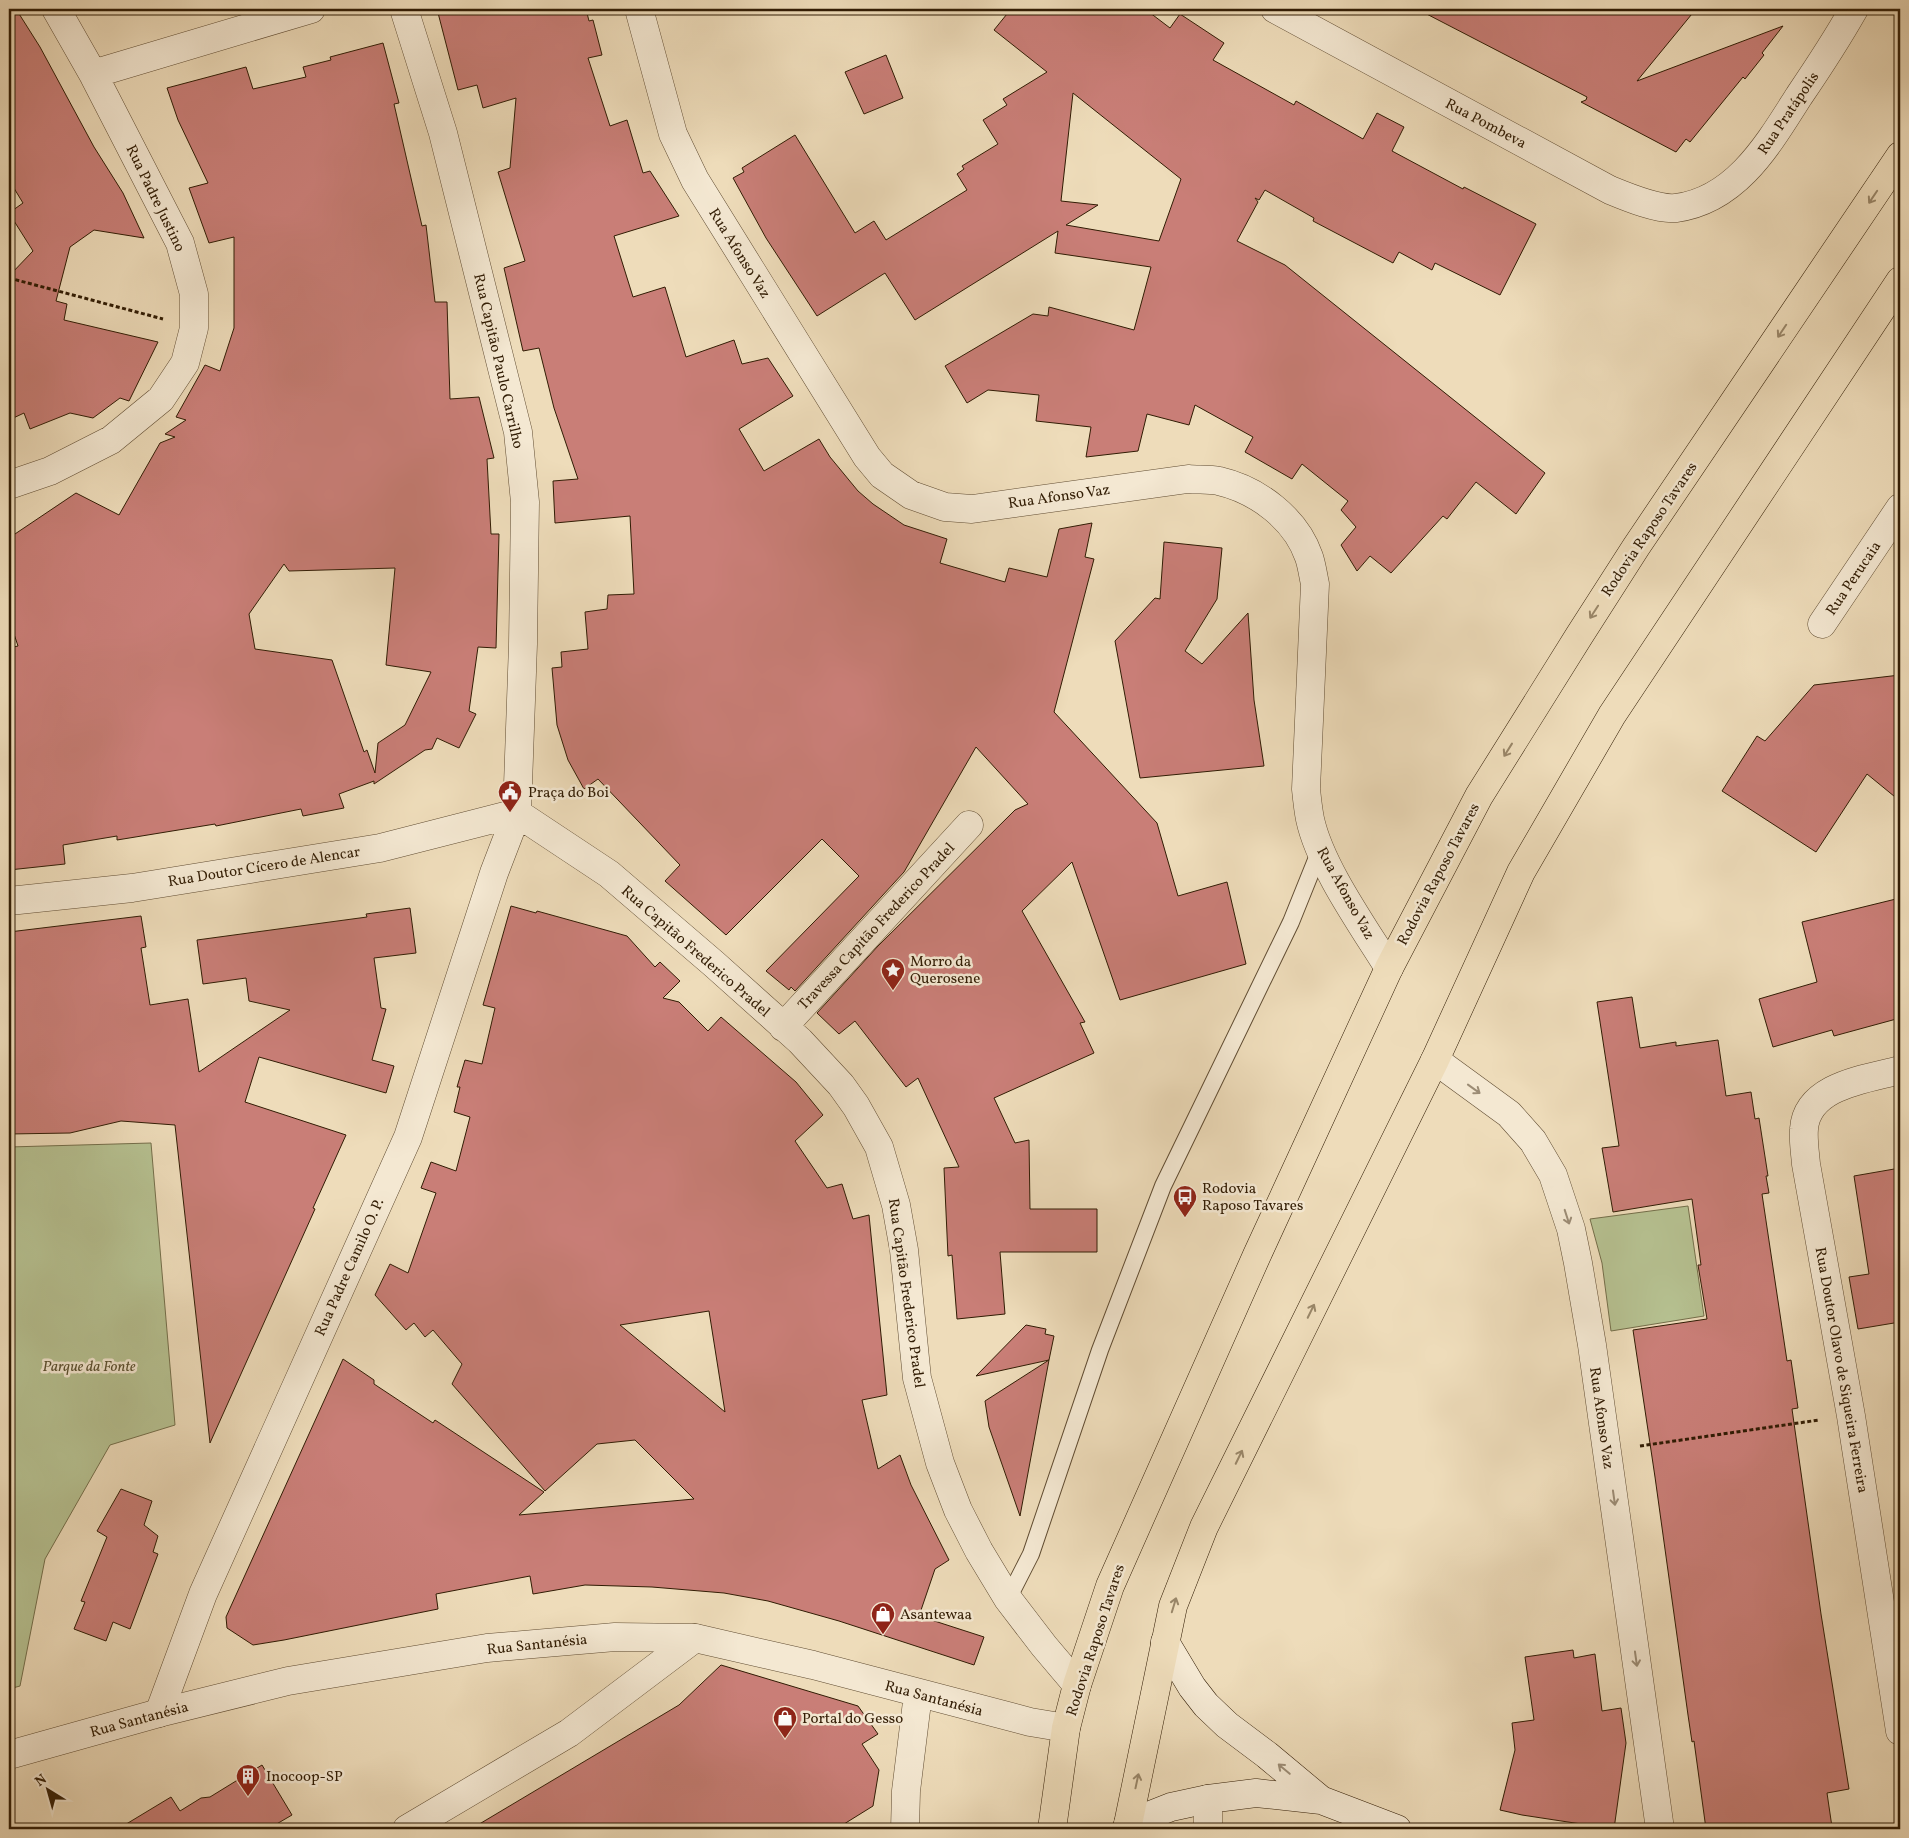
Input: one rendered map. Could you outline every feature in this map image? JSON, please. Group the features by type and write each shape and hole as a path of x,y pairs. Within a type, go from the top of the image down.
{"highway":[{"name":"Rodovia Raposo Tavares","path":"1052,1829 1066,1728 1110,1586 1257,1255 1389,968 1479,796 1578,636 1900,156"},
{"path":"1128,1827 1173,1606 1204,1527 1435,1060 1521,872 1612,715 1900,281"}],"street":[{"name":"Rua Padre Justino","path":"9,485 50,471 111,440 161,399 185,363 194,328 194,294 180,243 93,74 56,9"},
{"path":"93,74 311,9"},
{"name":"Rua Capitão Paulo Carrilho","path":"404,9 443,133 518,432 525,502 523,644 517,813"},
{"name":"Rua Afonso Vaz","path":"639,9 673,134 695,180 866,456 882,476 911,495 945,507 972,509 1188,479 1218,481 1244,490 1287,519 1300,537 1309,558 1315,584 1307,722 1306,789 1310,820 1320,850 1340,889 1389,968"},
{"name":"Rua Pombeva","path":"1275,9 1610,190 1645,203 1675,208 1705,200"},
{"name":"Rua Pratápolis","path":"1705,200 1730,185 1760,156 1838,38 1854,9"},
{"name":"Rua Perucaia","path":"1822,624 1900,508"},
{"name":"Rua Doutor Cícero de Alencar","path":"9,901 132,888 380,848 517,813"},
{"name":"Rua Capitão Frederico Pradel","path":"517,813 609,874 714,964 800,1042 841,1085 856,1106 879,1147 896,1205 904,1250 917,1378 940,1464 958,1510 979,1551 1008,1598 1044,1646 1078,1685"},
{"name":"Rua Padre Camilo O. P.","path":"159,1713 202,1594 408,1137 494,873 517,813"},
{"name":"Travessa Capitão Frederico Pradel","path":"783,1027 970,825"},
{"name":"Rua Afonso Vaz","path":"1435,1060 1509,1114 1533,1141 1553,1175 1571,1230 1578,1263 1607,1450 1660,1829"},
{"name":"Rua Doutor Olavo de Siqueira Ferreira","path":"1900,1070 1831,1089 1817,1099 1809,1110 1804,1127 1806,1164 1851,1416 1900,1731"},
{"name":"Rua Santanésia","path":"9,1755 159,1713 288,1681 487,1648 615,1637 695,1638 813,1665 1030,1722 1066,1728"},
{"path":"407,1829 569,1732 695,1638"},
{"path":"1165,1642 1192,1687 1206,1705 1227,1725 1321,1800"},
{"path":"905,1829 906,1791 918,1694"},
{"path":"1128,1827 1172,1807 1208,1799 1256,1793 1321,1800 1397,1829"},
{"path":"1208,1799 1208,1829"}],"lane":[{"path":"1008,1598 1030,1554 1100,1350 1163,1186 1292,922 1320,850"}],"path":[{"path":"9,278 194,328"},
{"path":"1607,1450 1851,1416"}],"green space":[{"name":"Parque da Fonte","path":"151,1143 175,1425 110,1445 45,1559 20,1686 9,1689 9,1147"},
{"path":"1688,1206 1704,1316 1611,1331 1602,1263 1590,1219"}],"building":[{"path":"9,9 16,9 40,47 94,147 123,193 144,238 94,230 70,247 56,301 67,304 64,320 158,342 129,401 120,398 93,418 70,413 30,429 24,413 9,420 9,276 33,251 9,213 23,203 9,180"},
{"path":"437,9 586,9 589,21 593,20 602,55 588,58 610,126 627,120 643,173 650,171 679,216 614,236 633,297 665,287 686,357 734,340 742,364 768,358 793,396 739,429 764,471 819,439 830,457 858,491 873,504 904,525 947,539 940,563 1005,582 1009,568 1047,577 1059,529 1092,523 1085,557 1094,559 1054,712 1157,823 1178,896 1227,882 1246,964 1120,1000 1072,862 1022,911 1085,1022 1080,1023 1094,1053 994,1098 1015,1143 1029,1140 1030,1209 1097,1209 1097,1252 1000,1252 1005,1314 957,1319 952,1255 948,1256 944,1168 959,1167 918,1078 906,1087 855,1021 839,1034 817,1013 878,946 1015,810 1028,804 976,747 904,872 795,991 791,987 789,990 766,971 859,876 822,839 726,935 665,881 680,865 598,779 584,789 568,760 557,725 552,668 562,667 561,652 588,649 585,612 607,609 608,595 634,594 630,516 555,523 553,481 578,479 554,408 539,348 523,351 504,268 525,261 498,172 510,168 516,98 483,108 477,85 458,90"},
{"path":"1011,9 1145,9 1170,28 1180,14 1224,43 1213,60 1294,105 1296,101 1363,139 1377,113 1404,127 1392,151 1463,189 1464,187 1536,224 1500,295 1435,263 1432,270 1399,252 1393,263 1313,221 1314,218 1265,190 1259,200 1255,198 1258,202 1237,241 1285,265 1545,473 1516,514 1476,482 1447,519 1443,516 1391,573 1370,556 1357,571 1341,545 1356,527 1341,510 1348,501 1302,464 1292,479 1245,452 1253,437 1195,405 1189,425 1147,414 1138,451 1086,457 1091,427 1036,421 1039,395 988,390 967,403 945,366 1033,314 1048,316 1049,307 1134,330 1151,267 1055,253 1058,231 915,320 885,273 817,316 766,238 733,178 744,172 742,168 795,135 855,233 874,221 886,240 967,190 957,174 964,169 962,166 998,144 983,120 1007,105 1003,99 1047,72 994,30","holes":["1073,93 1181,179 1159,241 1066,225 1098,205 1061,201"]},
{"path":"1417,9 1696,9 1637,81 1783,26 1745,79 1743,77 1690,142 1686,139 1676,152 1581,102 1586,100 1587,97"},
{"path":"383,43 399,103 394,104 422,226 426,225 435,302 447,302 450,399 479,397 494,458 487,459 491,534 499,534 496,648 478,647 469,711 476,714 459,748 437,738 432,749 425,750 374,784 374,781 339,794 344,808 303,816 301,809 216,826 215,824 117,840 117,836 63,845 65,864 9,870 9,648 18,646 9,619 9,538 76,493 119,515 160,443 175,437 165,434 186,420 176,417 205,365 220,371 234,328 234,237 209,243 189,188 208,183 178,120 167,88 246,67 253,89 306,77 303,67 331,60 330,57","holes":["284,564 289,571 395,568 386,665 431,672 405,725 378,743 375,773 367,750 364,752 332,660 255,649 249,614"]},
{"path":"886,55 903,98 864,114 845,72"},
{"path":"1164,542 1222,548 1217,599 1185,651 1202,664 1248,613 1254,700 1264,766 1140,778 1115,641 1155,598 1160,599"},
{"path":"1900,675 1900,801 1867,774 1816,852 1722,791 1757,736 1765,741 1814,685"},
{"path":"1900,898 1900,1018 1834,1036 1832,1030 1773,1047 1759,999 1817,982 1802,922"},
{"path":"511,906 536,913 537,911 627,936 655,967 660,962 680,981 663,998 679,1002 708,1031 721,1017 796,1082 823,1115 795,1141 827,1188 842,1184 853,1219 869,1215 887,1395 862,1400 878,1469 900,1455 911,1485 949,1560 935,1569 919,1616 984,1637 974,1665 839,1621 768,1601 724,1593 652,1587 585,1585 533,1594 530,1576 436,1594 438,1609 284,1640 253,1645 227,1628 226,1617 343,1359 374,1380 374,1384 433,1423 435,1420 544,1492 519,1515 694,1499 635,1440 597,1444 545,1491 452,1384 462,1364 433,1330 425,1337 414,1323 406,1330 375,1295 390,1264 408,1273 436,1193 421,1188 431,1162 456,1171 470,1117 454,1112 460,1087 457,1087 465,1060 482,1064 495,1008 483,1005","holes":["709,1311 725,1412 620,1325"]},
{"path":"410,908 416,953 374,958 381,1008 386,1009 372,1060 394,1066 386,1093 259,1057 245,1102 346,1135 313,1208 315,1209 210,1443 175,1125 121,1121 70,1133 9,1134 9,932 141,916 146,947 141,948 150,1005 188,999 199,1072 290,1010 249,1001 246,978 203,984 197,940 367,917 366,914"},
{"path":"1632,997 1640,1048 1676,1042 1676,1046 1718,1040 1726,1096 1751,1092 1755,1119 1759,1118 1769,1193 1762,1194 1787,1361 1791,1360 1798,1408 1792,1409 1821,1614 1849,1789 1827,1793 1832,1827 1790,1829 1789,1825 1756,1829 1706,1829 1633,1330 1707,1319 1698,1265 1701,1265 1692,1199 1613,1212 1602,1148 1619,1146 1597,1002"},
{"path":"1900,1168 1900,1322 1858,1329 1849,1277 1869,1274 1854,1176"},
{"path":"1026,1325 1046,1329 1045,1334 1054,1336 1049,1360 976,1376"},
{"path":"1049,1360 1020,1516 989,1427 985,1401"},
{"path":"121,1489 152,1501 144,1525 158,1536 153,1552 158,1554 130,1629 113,1622 106,1641 74,1629 85,1602 81,1601 107,1537 97,1531"},
{"path":"1573,1650 1574,1658 1595,1654 1602,1711 1621,1708 1626,1743 1614,1829 1500,1810 1515,1750 1512,1723 1534,1720 1525,1657"},
{"path":"721,1665 858,1706 878,1734 862,1744 879,1770 873,1806 836,1829 471,1829 679,1705"},
{"name":"Inocoop-SP","path":"262,1765 292,1815 268,1829 118,1829 171,1797 180,1811 201,1798 210,1797"}],"place":[{"name":"Praça do Boi","path":"510,813"},
{"name":"Morro da Querosene","path":"893,991"},
{"name":"Rodovia Raposo Tavares","path":"1185,1218"},
{"name":"Asantewaa","path":"883,1635"},
{"name":"Portal do Gesso","path":"785,1739"},
{"name":"Inocoop-SP","path":"248,1797"}]}
